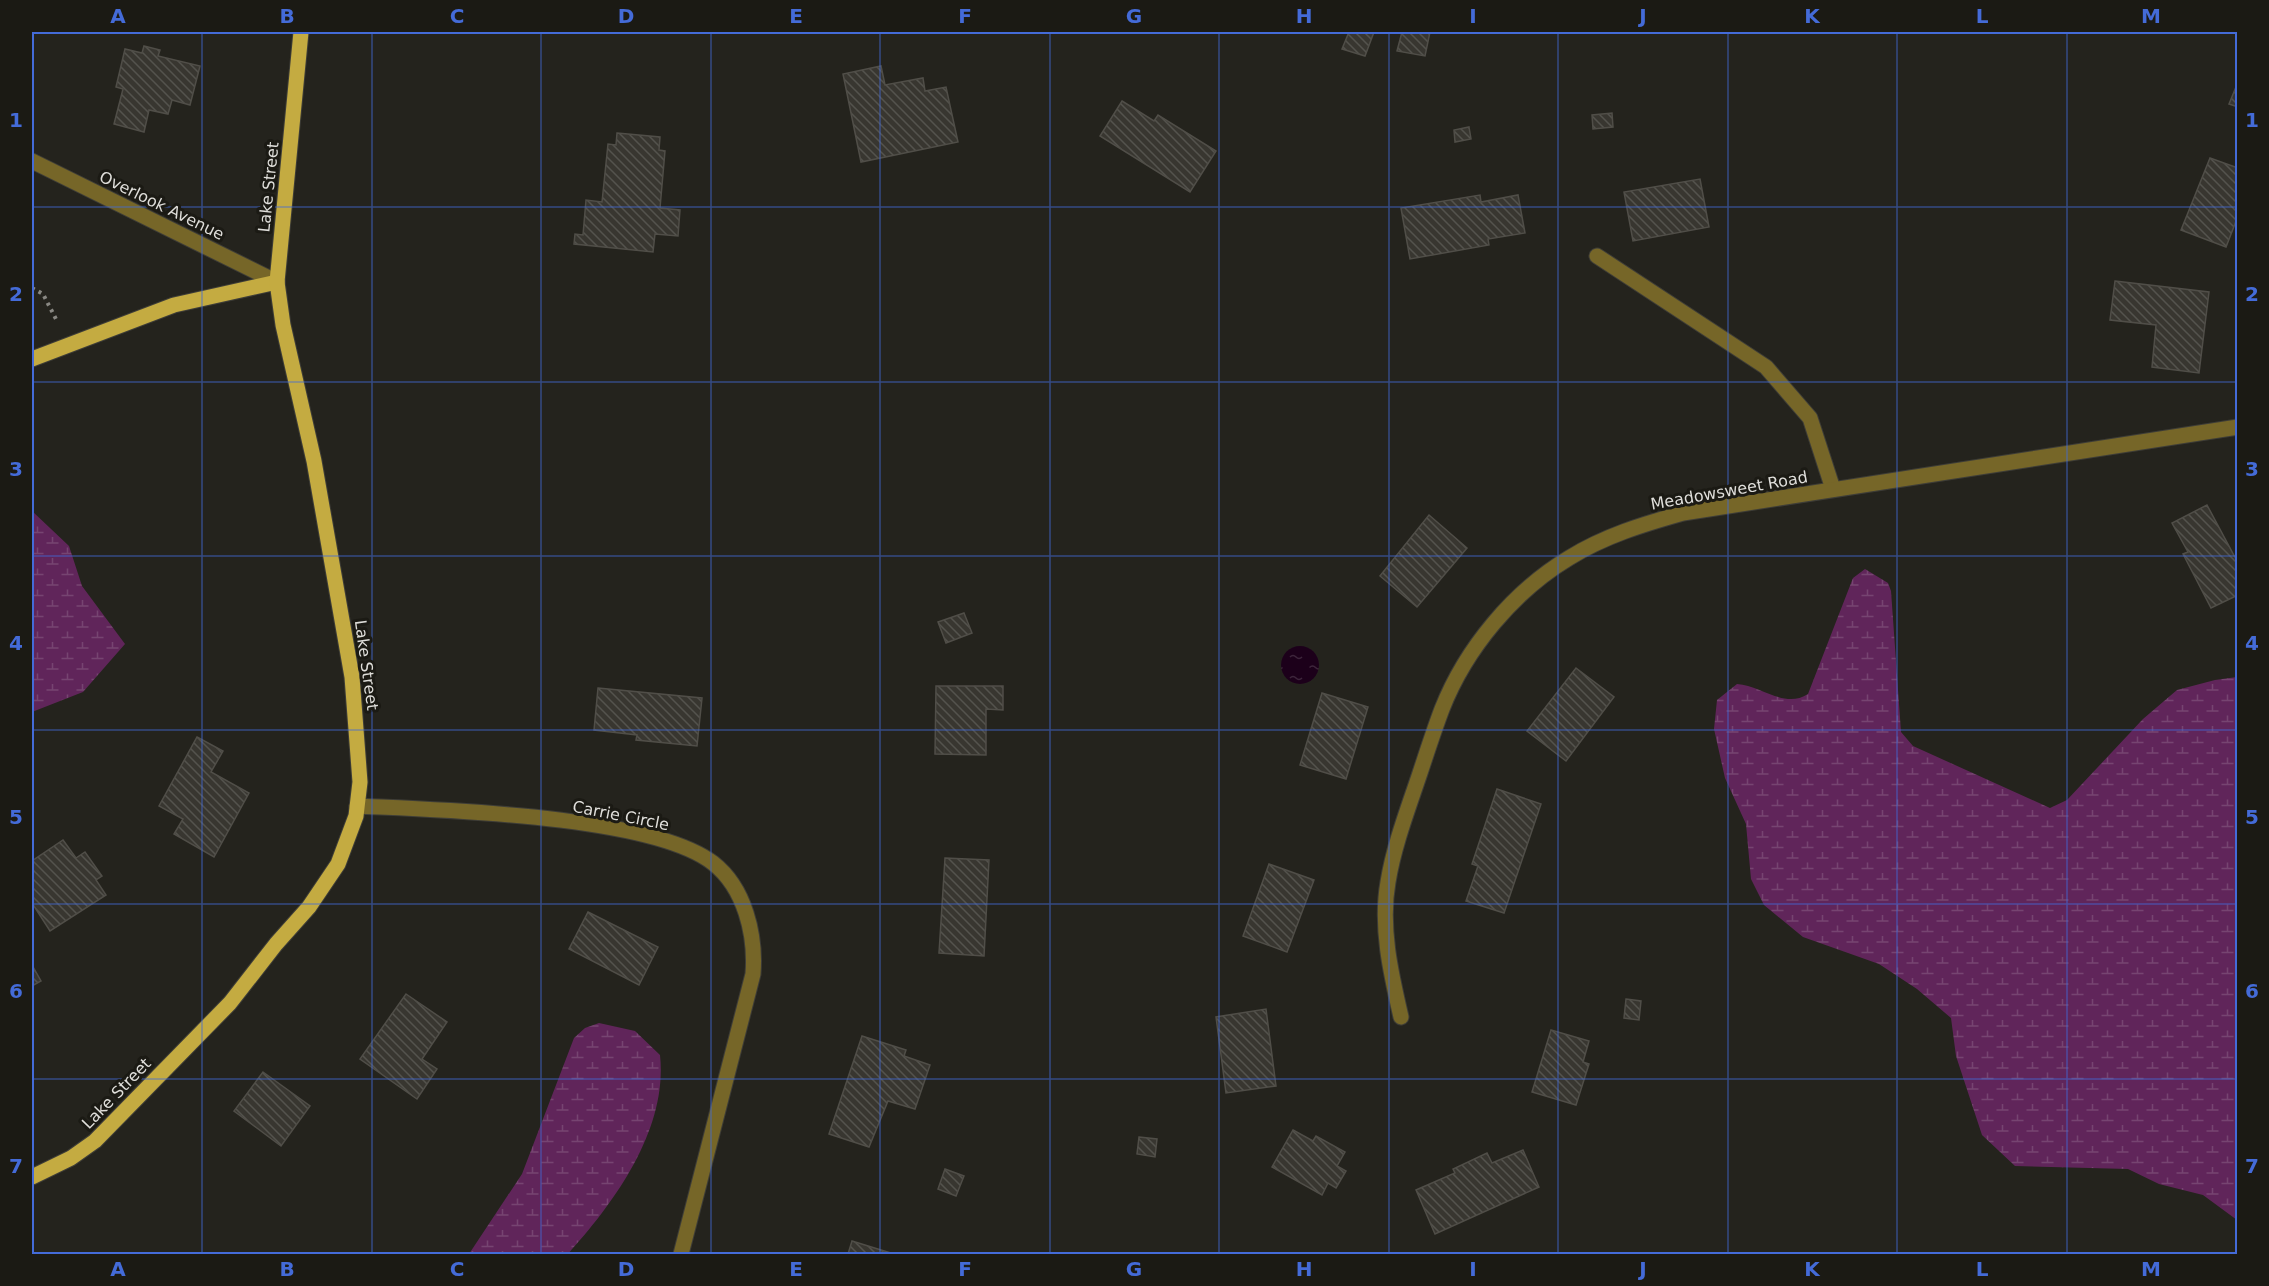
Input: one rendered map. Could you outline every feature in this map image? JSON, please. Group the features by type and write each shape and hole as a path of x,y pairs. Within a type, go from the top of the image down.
{"main road":[{"name":"Lake Street","path":"32,1177 64,1162 95,1141 230,1003 325,886 349,840 357,806 360,782 359,748 352,677 314,461 283,325 276,282 301,32"},
{"path":"32,359 174,305 276,282"}],"street":[{"name":"Overlook Avenue","path":"32,161 276,282"},
{"path":"1597,256 1766,367 1810,418 1833,489"},
{"name":"Meadowsweet Road","path":"1401,1017 1391,971 1386,926 1387,884 1397,842 1443,707 1462,669 1485,635 1510,606 1540,579 1570,557 1606,539 1683,513 2238,427"},
{"name":"Carrie Circle","path":"357,806 522,818 626,831 665,840 699,854 725,876 742,903 749,921 754,958 753,974 681,1254"}],"path":[{"path":"32,288 43,294 55,316 65,346"}],"green space":[{"path":"32,511 69,546 82,586 125,644 83,692 32,712"},
{"path":"1865,569 1888,583 1891,591 1901,732 1913,746 2050,808 2067,800 2143,719 2177,690 2237,677 2237,1220 2203,1195 2159,1184 2128,1169 2015,1166 1982,1135 1956,1056 1951,1018 1917,989 1879,964 1803,937 1764,905 1751,879 1746,824 1725,778 1714,729 1717,700 1737,684 1782,698 1799,698 1808,694 1853,578"},
{"path":"599,1023 635,1031 660,1055 660,1083 656,1110 635,1163 620,1188 568,1254 469,1254 522,1174 574,1038 585,1028"}],"water":[{"path":"1300,646 1314,651 1319,665 1314,679 1300,684 1286,679 1281,665 1286,651"}],"building":[{"path":"1349,32 1374,32 1365,56 1342,49"},
{"path":"1402,32 1430,32 1425,56 1397,51"},
{"path":"144,46 160,50 158,56 200,66 190,105 172,100 168,114 149,110 144,132 114,124 123,89 116,87 125,49 142,53"},
{"path":"881,66 885,85 923,78 925,91 946,87 958,142 861,162 843,74"},
{"path":"2238,82 2238,107 2229,104"},
{"path":"1122,101 1154,121 1158,115 1216,151 1190,192 1100,136"},
{"path":"1612,113 1613,127 1593,129 1592,115"},
{"path":"1469,127 1471,139 1455,142 1454,130"},
{"path":"617,133 660,137 659,150 665,151 660,208 680,210 678,236 655,234 653,252 574,244 575,234 583,235 586,200 602,202 608,144 616,145"},
{"path":"2210,158 2238,168 2238,216 2226,247 2181,230"},
{"path":"1700,179 1709,227 1633,241 1624,192"},
{"path":"1480,195 1481,202 1518,195 1525,233 1488,239 1489,245 1410,259 1401,208"},
{"path":"2115,281 2209,292 2199,373 2152,367 2156,325 2110,320"},
{"path":"2207,505 2238,563 2238,595 2211,608 2183,554 2188,552 2172,523"},
{"path":"1429,515 1467,548 1417,607 1380,576"},
{"path":"964,613 972,633 946,643 938,622"},
{"path":"1576,668 1614,697 1566,761 1527,731"},
{"path":"936,686 1003,686 1003,710 986,709 986,755 935,754"},
{"path":"598,688 702,698 697,746 636,740 637,735 594,730"},
{"path":"1322,693 1368,707 1346,779 1300,765"},
{"path":"197,737 223,751 211,772 249,793 214,857 174,834 183,819 159,806"},
{"path":"1497,789 1541,804 1504,913 1466,901 1478,866 1472,864"},
{"path":"63,840 76,858 85,852 102,876 96,880 106,895 50,931 32,903 32,861"},
{"path":"945,858 989,860 984,956 939,953"},
{"path":"1269,864 1314,880 1287,952 1243,936"},
{"path":"588,912 658,947 639,985 569,949"},
{"path":"32,965 41,981 32,986"},
{"path":"406,994 447,1022 422,1059 437,1069 417,1099 360,1059"},
{"path":"1626,999 1641,1001 1639,1020 1624,1018"},
{"path":"1266,1009 1276,1086 1226,1093 1216,1017"},
{"path":"1551,1030 1589,1041 1583,1062 1589,1064 1576,1105 1532,1092"},
{"path":"862,1036 906,1050 904,1056 930,1065 915,1109 888,1101 869,1147 829,1134"},
{"path":"263,1072 310,1106 281,1146 234,1111"},
{"path":"1293,1130 1313,1141 1316,1136 1345,1152 1337,1166 1346,1171 1336,1188 1328,1183 1322,1195 1272,1167"},
{"path":"1139,1137 1157,1139 1155,1157 1137,1154"},
{"path":"1523,1150 1539,1187 1435,1234 1416,1190 1455,1173 1453,1169 1487,1153 1492,1163"},
{"path":"945,1169 964,1176 956,1196 938,1189"},
{"path":"852,1241 894,1254 848,1254"}]}
